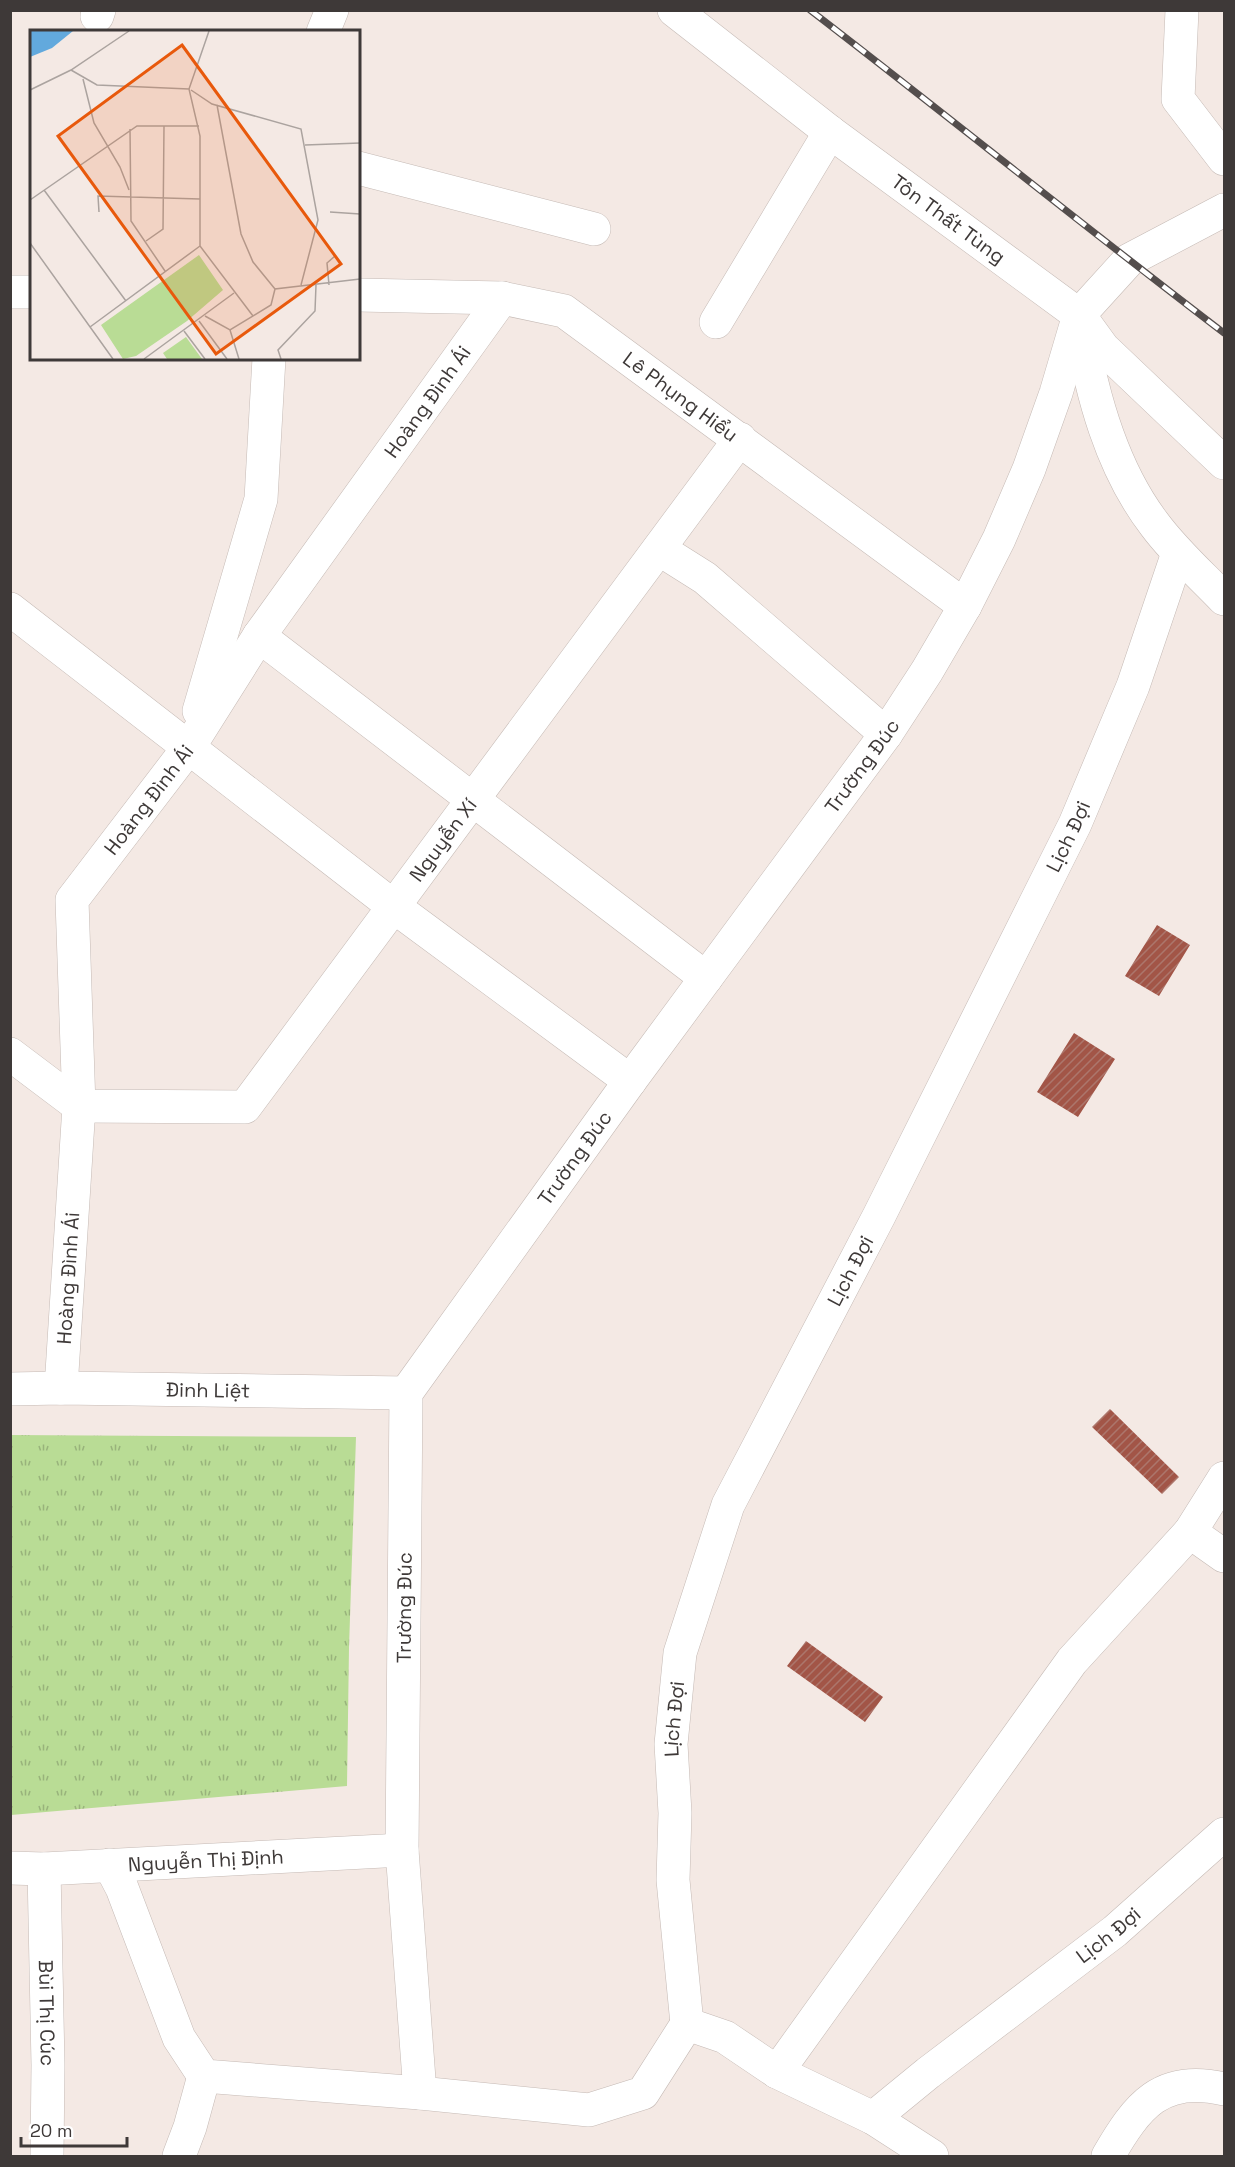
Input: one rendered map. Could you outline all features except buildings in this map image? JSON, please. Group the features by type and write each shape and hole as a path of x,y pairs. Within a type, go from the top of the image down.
{"street":[{"path":"324,30 332,10"},
{"name":"Tôn Thất Tùng","path":"674,10 830,132 1079,315 1102,348 1224,464"},
{"path":"1182,10 1178,99 1224,159"},
{"path":"716,322 830,132"},
{"path":"360,169 594,229"},
{"path":"1224,210 1129,260 1079,315 1097,405 1137,497 1154,524 1178,553 1224,599"},
{"path":"10,292 30,292"},
{"name":"Lê Phụng Hiểu","path":"360,295 502,298 564,311 965,606"},
{"name":"Hoàng Đình Ái","path":"61,1388 79,1106 72,900 189,747 259,636 502,298"},
{"name":"Trường Đúc","path":"420,2092 402,1850 406,1393 630,1080 886,734 927,671 965,606 999,539 1029,469 1056,393 1079,315"},
{"path":"189,747 261,499 269,360"},
{"name":"Nguyễn Xí","path":"79,1106 245,1107 740,440"},
{"path":"658,549 705,578 886,734"},
{"name":"Lịch Đợi","path":"687,2024 673,1880 675,1814 671,1744 680,1653 728,1505 879,1216 1075,824 1133,686 1178,553"},
{"path":"10,609 393,906 630,1080"},
{"path":"259,636 706,978"},
{"path":"10,1054 79,1106"},
{"name":"Đinh Liệt","path":"10,1389 406,1393"},
{"path":"777,2072 1072,1661 1190,1532 1224,1478"},
{"path":"1190,1532 1224,1556"},
{"name":"Lịch Đợi","path":"873,2118 928,2073 1115,1931 1224,1834"},
{"name":"Nguyễn Thị Định","path":"10,1868 44,1869 402,1850"},
{"path":"110,1865 122,1888 179,2038 204,2076 179,2157"},
{"name":"Bùi Thị Cúc","path":"44,1869 48,2065 47,2157"},
{"path":"204,2076 420,2092 589,2110 643,2093 687,2024 725,2037 777,2072 873,2118 932,2157"},
{"path":"1108,2157 1126,2125 1151,2098 1181,2085 1224,2089"}],"green space":[{"path":"11,1435 356,1437 347,1786 11,1815"}],"railway":[{"path":"810,10 1224,333"}]}
